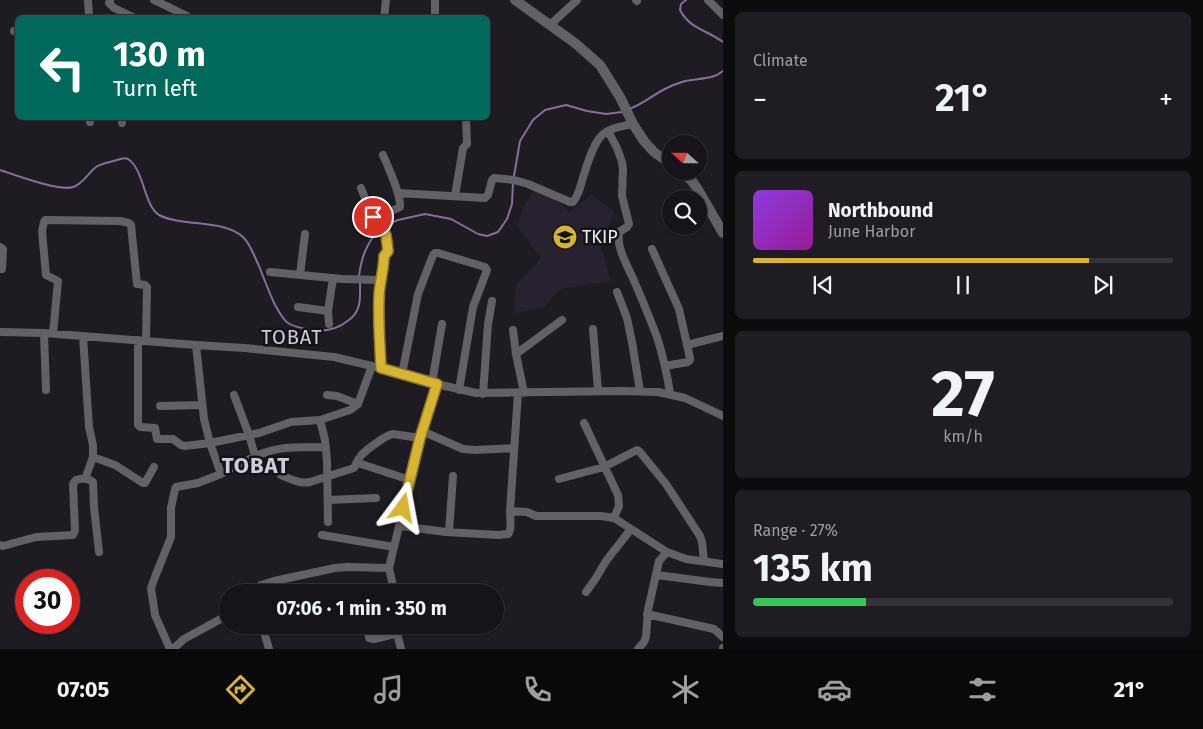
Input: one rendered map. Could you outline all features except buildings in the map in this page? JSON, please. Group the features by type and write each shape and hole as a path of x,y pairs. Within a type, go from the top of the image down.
{"street":[{"path":"88,0 89,15"},
{"path":"110,0 109,3 114,8 129,15"},
{"path":"154,0 185,15"},
{"path":"384,15 386,0"},
{"path":"435,0 435,15"},
{"path":"515,0 575,43 600,65 644,141 662,157"},
{"path":"550,25 577,0"},
{"path":"708,0 723,15"},
{"path":"455,196 463,148 468,144 466,120"},
{"path":"398,193 487,197 494,178 514,180 528,184 574,202 592,152 601,136 631,121"},
{"path":"608,131 621,158 623,169 622,196 629,224 619,232 620,248 657,339 665,366 670,394"},
{"path":"380,224 401,204 383,155"},
{"path":"691,180 723,233"},
{"path":"361,188 372,216 380,224 388,251 384,256 379,299 381,368"},
{"path":"52,334 58,281 46,275 42,231 45,220 120,221 131,225 137,283 145,285 148,289 142,341 139,426 154,427 157,439 173,439 183,446 210,443 259,433 291,422 320,420 350,410 358,404 372,366"},
{"path":"300,275 305,234"},
{"path":"0,247 2,249 2,269"},
{"path":"652,249 679,309 690,358 689,361 665,366"},
{"path":"402,374 421,285 433,255 438,253 487,268 473,307 459,390"},
{"path":"270,272 354,280 381,280"},
{"path":"329,324 328,311 333,278"},
{"path":"617,292 632,342 640,391"},
{"path":"483,394 488,324 492,301"},
{"path":"298,307 328,311"},
{"path":"516,354 562,320"},
{"path":"392,584 389,568 434,384 442,324"},
{"path":"593,329 598,391"},
{"path":"400,526 449,532 499,535 509,533 514,448 521,393 514,330"},
{"path":"0,332 44,333 325,355 381,368 471,393 658,392 685,398 723,416"},
{"path":"44,333 46,390"},
{"path":"83,336 89,430 93,445 93,456 85,479"},
{"path":"687,345 723,336"},
{"path":"196,345 204,419 221,474"},
{"path":"234,395 255,456"},
{"path":"327,395 337,396 358,404"},
{"path":"160,406 202,405"},
{"path":"320,420 326,447 328,522"},
{"path":"584,423 618,498 619,506 614,518"},
{"path":"281,475 296,482 306,483 354,468 360,456 390,434 421,435 464,449 514,448"},
{"path":"219,620 184,639 171,649 155,615 151,588 170,537 171,508 176,487 198,483 221,474 255,456 272,451 286,448 326,447"},
{"path":"559,479 604,467 637,450 640,451 666,484 700,536 704,562"},
{"path":"93,456 115,465 143,483 146,482 154,467"},
{"path":"361,464 410,480"},
{"path":"449,532 453,476"},
{"path":"0,545 3,546 36,537 73,535 75,531 73,484 76,480 85,479 93,482 100,552"},
{"path":"328,500 376,498"},
{"path":"510,511 527,512 536,516 601,516 614,518 667,552 686,559 723,564"},
{"path":"586,592 606,561 631,529"},
{"path":"322,535 394,547"},
{"path":"638,649 644,642 659,561 667,552"},
{"path":"265,584 335,568 389,568"},
{"path":"657,575 723,583"},
{"path":"648,614 714,629 723,637"},
{"path":"265,634 269,649"},
{"path":"368,634 369,638 374,639 394,634 398,637 401,649"}],"shaded area":[{"name":"TKIP","path":"540,181 569,212 591,195 614,211 601,248 611,281 560,289 544,307 514,313 516,285 541,258 517,226 524,206"}],"waterway":[{"path":"686,0 681,4 680,10 684,16 694,25 723,42"},
{"path":"629,109 673,85 710,77 723,71"},
{"path":"514,176 520,141 533,120 545,110 566,105 606,114 622,112"},
{"path":"0,170 37,182 67,188 80,183 98,166 122,158 128,159 137,171 150,204 159,215 168,219 214,225 235,231 243,237 252,251 282,317 295,326 320,331 336,328 345,323 358,308 360,282"},
{"path":"385,226 398,220 425,214 451,219 478,234 487,236 498,232 507,219 512,204 513,181"},
{"path":"359,277 365,251 380,228"}],"place":[{"name":"TKIP","path":"565,237"}],"district":[{"name":"TOBAT","path":"292,337"},
{"name":"TOBAT","path":"256,465"}],"route":[{"path":"373,217 378,218 386,235 388,251 384,255 379,299 381,368 437,384 420,438 403,508"}]}
